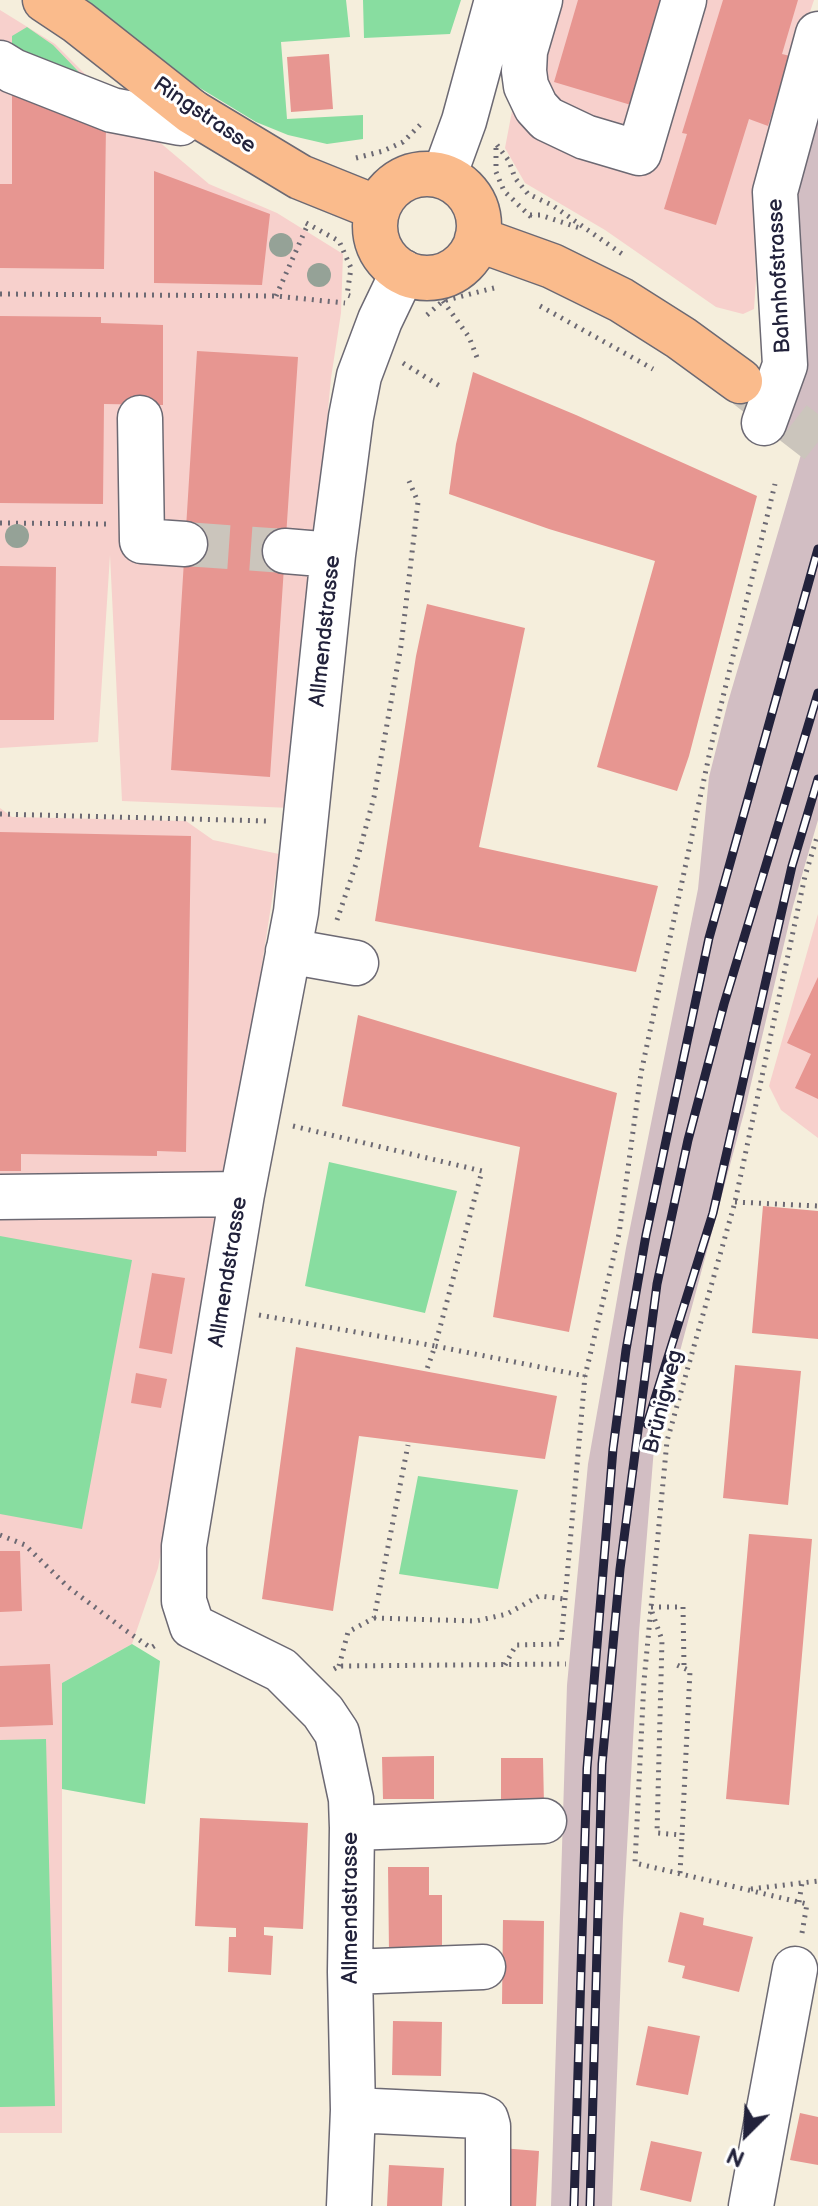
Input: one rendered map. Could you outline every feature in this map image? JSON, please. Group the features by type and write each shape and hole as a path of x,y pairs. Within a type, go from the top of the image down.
{"main road":[{"name":"Ringstrasse","path":"45,0 78,22 192,112 300,177 377,208"},
{"path":"427,173 444,176 464,189 471,198 478,212 477,239 466,260 454,271 438,277 420,278 403,272 385,257 378,246 375,233 377,208 391,188 411,176 427,173"},
{"path":"477,239 552,266 621,300 740,381"}],"street":[{"path":"444,176 464,121 497,0"},
{"path":"540,0 525,51 524,71 526,86 536,107 547,119 585,137 639,153 684,0"},
{"name":"Bahnhofstrasse","path":"764,423 785,365 775,192 818,34"},
{"path":"0,63 112,110 180,123 192,112"},
{"name":"Allmendstrasse","path":"349,2206 353,2110 350,1972 352,1828 351,1799 337,1733 323,1712 281,1670 192,1626 184,1601 184,1546 242,1194 288,951 306,822 333,555 359,376 380,320 403,272"},
{"path":"140,418 142,541 185,544"},
{"path":"285,551 333,555"},
{"path":"288,951 356,963"},
{"path":"0,1197 242,1194"},
{"path":"352,1828 544,1821"},
{"path":"350,1972 483,1967"},
{"path":"751,2206 795,1969"},
{"path":"353,2110 479,2116 486,2119 488,2206"}],"path":[{"path":"350,159 383,151 403,142 424,119"},
{"path":"496,132 496,172 504,191 530,215 534,223"},
{"path":"496,144 528,194 552,205 588,231 540,215 530,215"},
{"path":"276,296 308,224"},
{"path":"425,317 443,301 491,288 503,290"},
{"path":"0,294 276,296 345,303"},
{"path":"528,299 659,371"},
{"path":"443,301 469,337 478,360"},
{"path":"399,360 443,388"},
{"path":"337,920 374,797 401,646 418,502 409,481"},
{"path":"505,1665 516,1645 561,1644 585,1376 619,1234 641,1073 712,742 775,484"},
{"path":"0,523 140,524"},
{"path":"0,814 306,822"},
{"name":"Brünigweg","path":"807,1904 635,1863 644,1681 667,1441 735,1202 805,876 818,834"},
{"path":"257,1118 482,1171 427,1369"},
{"path":"735,1202 818,1206"},
{"path":"223,1309 585,1376"},
{"path":"374,1618 408,1445"},
{"path":"0,1535 25,1545 68,1587 151,1648 192,1626"},
{"path":"339,1666 348,1632 374,1618 476,1621 507,1614 539,1596 565,1599"},
{"path":"682,1835 657,1833 662,1640 651,1607 683,1607 684,1666"},
{"path":"304,1691 339,1666 566,1664"},
{"path":"677,1665 690,1671 680,1873"},
{"path":"747,1889 818,1881"},
{"path":"799,1902 802,1883"}],"shaded area":[{"path":"524,0 814,0 765,146 753,199 754,309 743,314 716,307 605,230 525,183 505,148 516,90"},
{"path":"0,10 55,44 118,107 209,184 277,213 343,254 341,313 331,378 291,808 122,801 110,555 98,742 0,748"},
{"path":"818,93 818,820 793,906 745,1109 654,1448 639,1633 623,1919 612,2206 551,2206 567,1685 588,1464 626,1248 698,889 709,777 805,441 777,429 793,201"},
{"path":"0,808 12,817 186,821 213,840 279,854 231,1166 158,1568 132,1644 62,1683 62,2133 0,2133"},
{"path":"818,914 818,1138 781,1110 769,1086"}],"green space":[{"path":"87,0 346,0 350,37 281,42 287,119 363,115 363,139 327,144 288,135 256,122 195,85"},
{"path":"363,0 461,0 450,34 364,38"},
{"path":"27,27 53,45 100,94 12,61 12,36"},
{"path":"329,1162 457,1191 425,1313 305,1286"},
{"path":"0,1236 132,1260 82,1529 0,1514"},
{"path":"418,1476 518,1490 498,1589 399,1574"},
{"path":"132,1644 160,1661 145,1804 62,1789 62,1683"},
{"path":"46,1739 55,2106 0,2107 0,1740"}],"building":[{"path":"578,0 662,0 631,105 554,82"},
{"path":"723,0 798,0 782,54 790,56 768,126 749,119 716,225 664,209 687,134 682,133"},
{"path":"329,54 333,109 291,112 287,57"},
{"path":"12,90 106,125 104,269 0,268 0,184 12,184"},
{"path":"154,171 270,214 262,285 154,283"},
{"path":"0,316 101,317 101,323 163,325 163,405 104,404 103,504 0,503"},
{"path":"197,351 298,357 270,777 171,770"},
{"path":"473,372 757,496 689,756 677,791 597,767 655,561 449,494 456,444"},
{"path":"0,566 56,567 54,720 0,720"},
{"path":"427,604 525,628 479,847 658,886 636,972 375,921 416,656"},
{"path":"0,832 191,836 186,1152 157,1151 157,1156 21,1154 21,1171 0,1171"},
{"path":"818,977 818,1099 795,1088 811,1054 787,1043"},
{"path":"358,1015 617,1093 569,1332 493,1317 520,1147 342,1106"},
{"path":"763,1206 818,1211 818,1339 752,1333"},
{"path":"152,1273 185,1278 172,1354 139,1348"},
{"path":"296,1347 557,1396 545,1459 359,1436 333,1611 262,1599"},
{"path":"735,1365 801,1371 788,1505 723,1498"},
{"path":"136,1373 167,1379 161,1408 131,1403"},
{"path":"749,1534 812,1539 789,1805 726,1799"},
{"path":"0,1551 20,1551 22,1611 0,1612"},
{"path":"50,1664 53,1725 0,1727 0,1666"},
{"path":"434,1756 434,1799 383,1799 382,1757"},
{"path":"501,1758 543,1758 544,1805 501,1805"},
{"path":"200,1818 308,1823 303,1929 264,1927 264,1935 273,1936 271,1975 228,1972 229,1937 236,1937 236,1928 195,1926"},
{"path":"388,1867 429,1867 429,1895 442,1895 442,1951 389,1952"},
{"path":"680,1912 704,1918 703,1925 753,1937 739,1992 682,1978 685,1966 668,1962"},
{"path":"503,1920 544,1921 543,2004 502,2004"},
{"path":"393,2021 442,2022 441,2076 392,2075"},
{"path":"648,2026 700,2036 688,2095 636,2085"},
{"path":"800,2113 818,2117 818,2165 790,2160"},
{"path":"651,2141 702,2152 691,2202 640,2190"},
{"path":"501,2148 539,2151 536,2206 497,2206"},
{"path":"389,2165 444,2168 442,2206 387,2206"}],"tunnel":[{"path":"741,382 818,442"},
{"path":"185,544 285,551"}],"railway":[{"path":"574,2206 587,1768 613,1449 626,1350 646,1235 709,938 818,549"},
{"path":"590,2206 602,1764 620,1569 657,1284 688,1140 724,1004 818,693"},
{"path":"647,1424 713,1213 792,866 818,779"}]}
